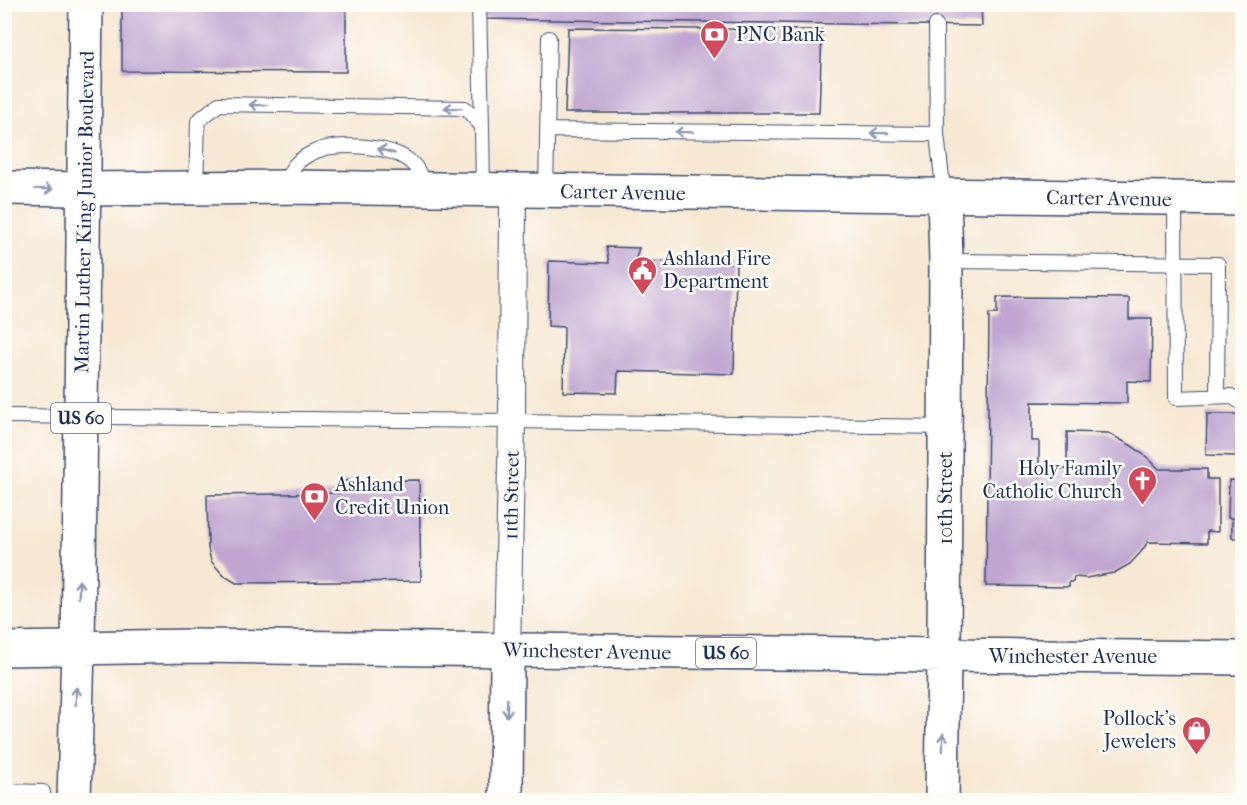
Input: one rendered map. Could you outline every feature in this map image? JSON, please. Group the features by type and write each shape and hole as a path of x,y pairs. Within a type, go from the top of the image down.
{"main road":[{"name":"Martin Luther King Junior Boulevard","path":"74,801 86,4"},
{"name":"Carter Avenue","path":"4,188 285,187 1242,199"},
{"name":"10th Street","path":"942,801 946,261 944,196"},
{"name":"Winchester Avenue","path":"4,649 192,646 1242,658"},
{"name":"11th Street","path":"506,801 507,650"}],"street":[{"name":"11th Street","path":"498,190 512,421 507,650"}],"lane":[{"path":"479,4 482,126 498,190"},
{"path":"936,25 937,134 944,196"},
{"path":"546,190 549,38"},
{"path":"196,188 198,121 219,104 465,108 482,126"},
{"path":"548,130 937,134"},
{"path":"1175,198 1176,398 1231,396 1242,404"},
{"path":"946,261 1218,264 1217,396"},
{"path":"4,416 945,427"},
{"path":"4,791 43,796"}],"building":[{"path":"122,4 346,4 346,72 122,71"},
{"path":"483,4 981,4 982,26 480,19"},
{"path":"568,28 822,30 819,113 565,113"},
{"name":"Ashland Fire Department","path":"606,247 639,248 635,261 736,263 734,374 618,371 617,393 563,392 564,327 548,326 549,261 609,263"},
{"path":"997,297 1129,298 1129,319 1152,319 1151,382 1127,381 1127,403 1032,402 1032,441 1039,441 1039,469 1067,469 1067,432 1108,433 1132,446 1159,469 1207,469 1207,479 1218,479 1218,532 1207,531 1207,543 1148,542 1130,564 1114,573 1086,578 1074,577 1073,582 1069,582 1069,587 986,586 989,314 997,314"},
{"path":"1207,414 1237,414 1236,456 1206,455"},
{"name":"Ashland Credit Union","path":"419,480 421,581 236,583 223,575 211,561 208,548 207,495 340,493 340,481"},
{"path":"1229,480 1242,481 1242,538 1232,538 1232,518 1228,518"}],"place":[{"name":"PNC Bank","path":"715,60"},
{"name":"Ashland Fire Department","path":"642,296"},
{"name":"Holy Family Catholic Church","path":"1143,506"},
{"name":"Ashland Credit Union","path":"314,522"},
{"name":"Pollock's Jewelers","path":"1197,756"}]}
